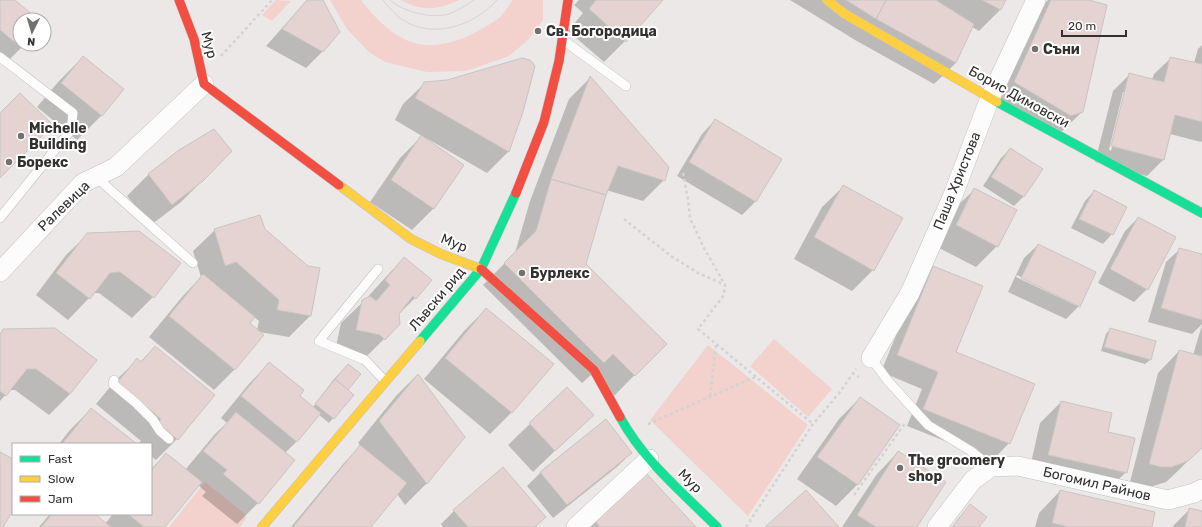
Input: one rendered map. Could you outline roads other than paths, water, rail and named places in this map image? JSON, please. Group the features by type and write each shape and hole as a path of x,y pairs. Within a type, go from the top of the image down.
{"street":[{"name":"Мур","path":"179,0 194,39 204,84 411,239 441,254 481,268 594,370 628,432 649,459 717,527"},
{"name":"Лъвски рид","path":"262,527 481,268 522,179 544,122 559,61 568,0"},
{"name":"Борис Димовски","path":"827,0 845,14 990,98 1202,213"},
{"name":"Паша Христова","path":"870,358 910,294 953,195 990,98 1036,0"},
{"name":"Ралевица","path":"0,272 83,184 116,167 204,84"},
{"path":"576,527 649,459"},
{"name":"Богомил Райнов","path":"991,467 1018,466 1168,500 1194,494 1202,489"},
{"path":"937,527 973,480 991,467"}],"lane":[{"path":"562,39 626,86"},
{"path":"0,57 73,114 71,130 0,218"},
{"path":"96,177 193,263"},
{"path":"378,269 320,341 365,360 385,381"},
{"path":"870,358 888,382 928,425 971,451 991,467"},
{"path":"114,380 113,384 136,403 153,420 160,431 169,439"}],"tram line":[{"path":"383,0 394,13 404,21 420,27 432,29 444,29 468,22 478,16 497,0"},
{"path":"390,0 402,8 410,11 434,16 449,14 474,0"}],"place":[{"name":"Св. Богородица","path":"538,31"},
{"name":"Съни","path":"1035,49"},
{"name":"Michelle Building","path":"21,136"},
{"name":"Борекс","path":"9,162"},
{"name":"Бурлекс","path":"522,273"},
{"name":"The groomery shop","path":"900,468"}]}
